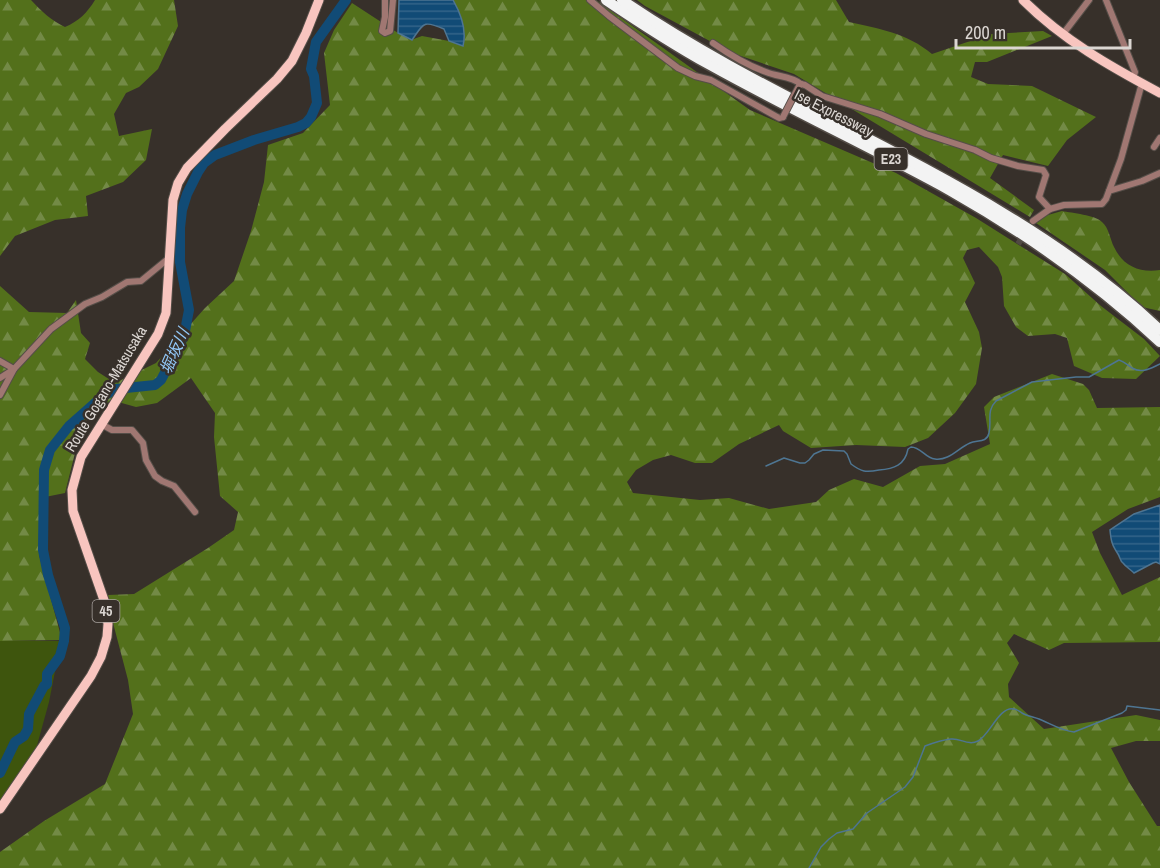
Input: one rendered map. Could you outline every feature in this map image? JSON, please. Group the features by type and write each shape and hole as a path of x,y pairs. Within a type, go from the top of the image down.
{"highway":[{"name":"Ise Expressway","path":"606,0 711,66 984,210 1077,273 1160,342"},
{"name":"Ise Expressway","path":"622,0 715,58 913,161 988,203 1083,266 1160,330"}],"main road":[{"name":"Route Gogano-Matsusaka","path":"0,809 91,676 101,657 108,624 105,603 73,511 72,490 81,457 158,334 166,313 173,200 178,183 187,168 292,62 319,0"},
{"path":"1023,0 1041,17 1092,55 1160,93"}],"street":[{"path":"385,0 382,31 385,33 390,30 393,0"},
{"path":"590,0 678,68 711,80 779,118 783,117 800,85"},
{"path":"1063,34 1089,0"},
{"path":"1033,221 1050,209 1064,205 1102,204 1121,159 1137,81 1106,0"},
{"path":"713,43 741,61 777,76 791,78 822,96 880,114 992,158 1018,166 1043,170 1046,175 1039,197 1050,209"},
{"path":"1154,147 1160,138"},
{"path":"1109,191 1142,182 1160,173"},
{"path":"0,395 14,369 51,329 86,304 126,282 141,281 170,258"},
{"path":"0,361 14,369"},
{"path":"0,378 14,369"},
{"path":"101,424 112,430 132,430 143,443 146,460 155,476 174,486 195,512"}],"green space":[{"path":"0,0 31,0 65,27 82,16 95,0 174,0 178,26 158,69 139,87 126,93 114,114 119,136 152,129 146,160 123,182 86,196 88,216 55,220 15,236 0,256"},
{"path":"453,0 596,0 750,110 896,173 976,218 1065,274 1101,306 1144,339 1160,356 1136,379 1102,378 1074,366 1067,338 1055,334 1028,336 1016,327 1004,306 1002,277 998,267 979,247 967,250 963,258 975,283 965,302 979,332 982,348 976,384 955,413 928,438 905,447 856,445 811,448 783,431 779,425 739,444 712,463 695,463 671,455 653,460 636,470 627,482 633,493 700,500 729,498 769,509 816,502 829,490 854,479 883,487 920,466 945,464 990,444 984,407 994,397 1052,374 1083,384 1089,390 1097,408 1160,407 1160,497 1128,509 1092,532 1100,553 1122,595 1160,577 1160,642 1064,643 1049,650 1014,634 1007,643 1019,663 1008,684 1009,697 1044,729 1136,715 1160,720 1160,741 1136,741 1111,748 1129,782 1157,826 1160,826 1160,868 0,868 0,852 44,821 105,784 133,714 128,680 108,595 134,594 208,548 234,530 238,512 220,496 214,437 215,413 191,378 157,403 136,407 111,400 93,414 81,429 65,493 40,498 39,555 62,640 0,641 0,286 29,312 67,313 76,300 81,333 90,343 85,359 98,372 115,383 156,363 205,308 234,281 264,182 268,145 303,133 330,105 324,53 334,30 352,3 411,40 422,36 463,46 463,28"},
{"path":"637,0 836,0 849,22 903,36 932,54 991,34 1043,31 1052,36 987,62 975,62 971,77 988,84 1032,86 1096,117 1067,140 1048,166 1003,155 990,178 1034,210 1030,217 794,74 732,53"},
{"path":"1062,211 1089,216 1102,222 1118,254 1132,267 1152,271 1160,270 1160,311 1142,307 1105,270 1036,223 1048,215"},
{"path":"0,641 61,641 49,702 33,760 0,809"}],"water":[{"path":"399,0 453,0 462,22 463,46 449,41 444,29 428,24 422,27 412,40 398,33"},
{"path":"1160,505 1160,564 1153,563 1134,573 1121,561 1112,543 1110,530 1134,514"}],"waterway":[{"name":"堀坂川","path":"0,773 15,742 24,736 28,729 29,714 47,684 47,674 60,656 64,641 65,628 48,575 43,550 44,470 50,450 69,426 103,396 116,389 155,385 161,380 184,336 189,310 180,262 180,228 187,194 204,163 215,155 298,127 311,117 317,103 311,69 316,42 346,0"},
{"path":"766,466 784,458 805,463 814,454 823,450 844,451 851,464 866,471 889,469 898,465 911,447 918,449 928,457 945,458 970,443 986,438 990,429 991,409 996,401 1032,382 1089,377 1119,360 1139,370 1146,370 1160,364"},
{"path":"809,868 821,847 829,839 837,833 853,829 867,813 905,787 913,777 925,746 951,739 971,743 978,741 999,716 1009,709 1016,709 1061,729 1074,732 1122,713 1127,706 1160,710"}],"tunnel":[{"path":"1018,244 1033,221"}]}
